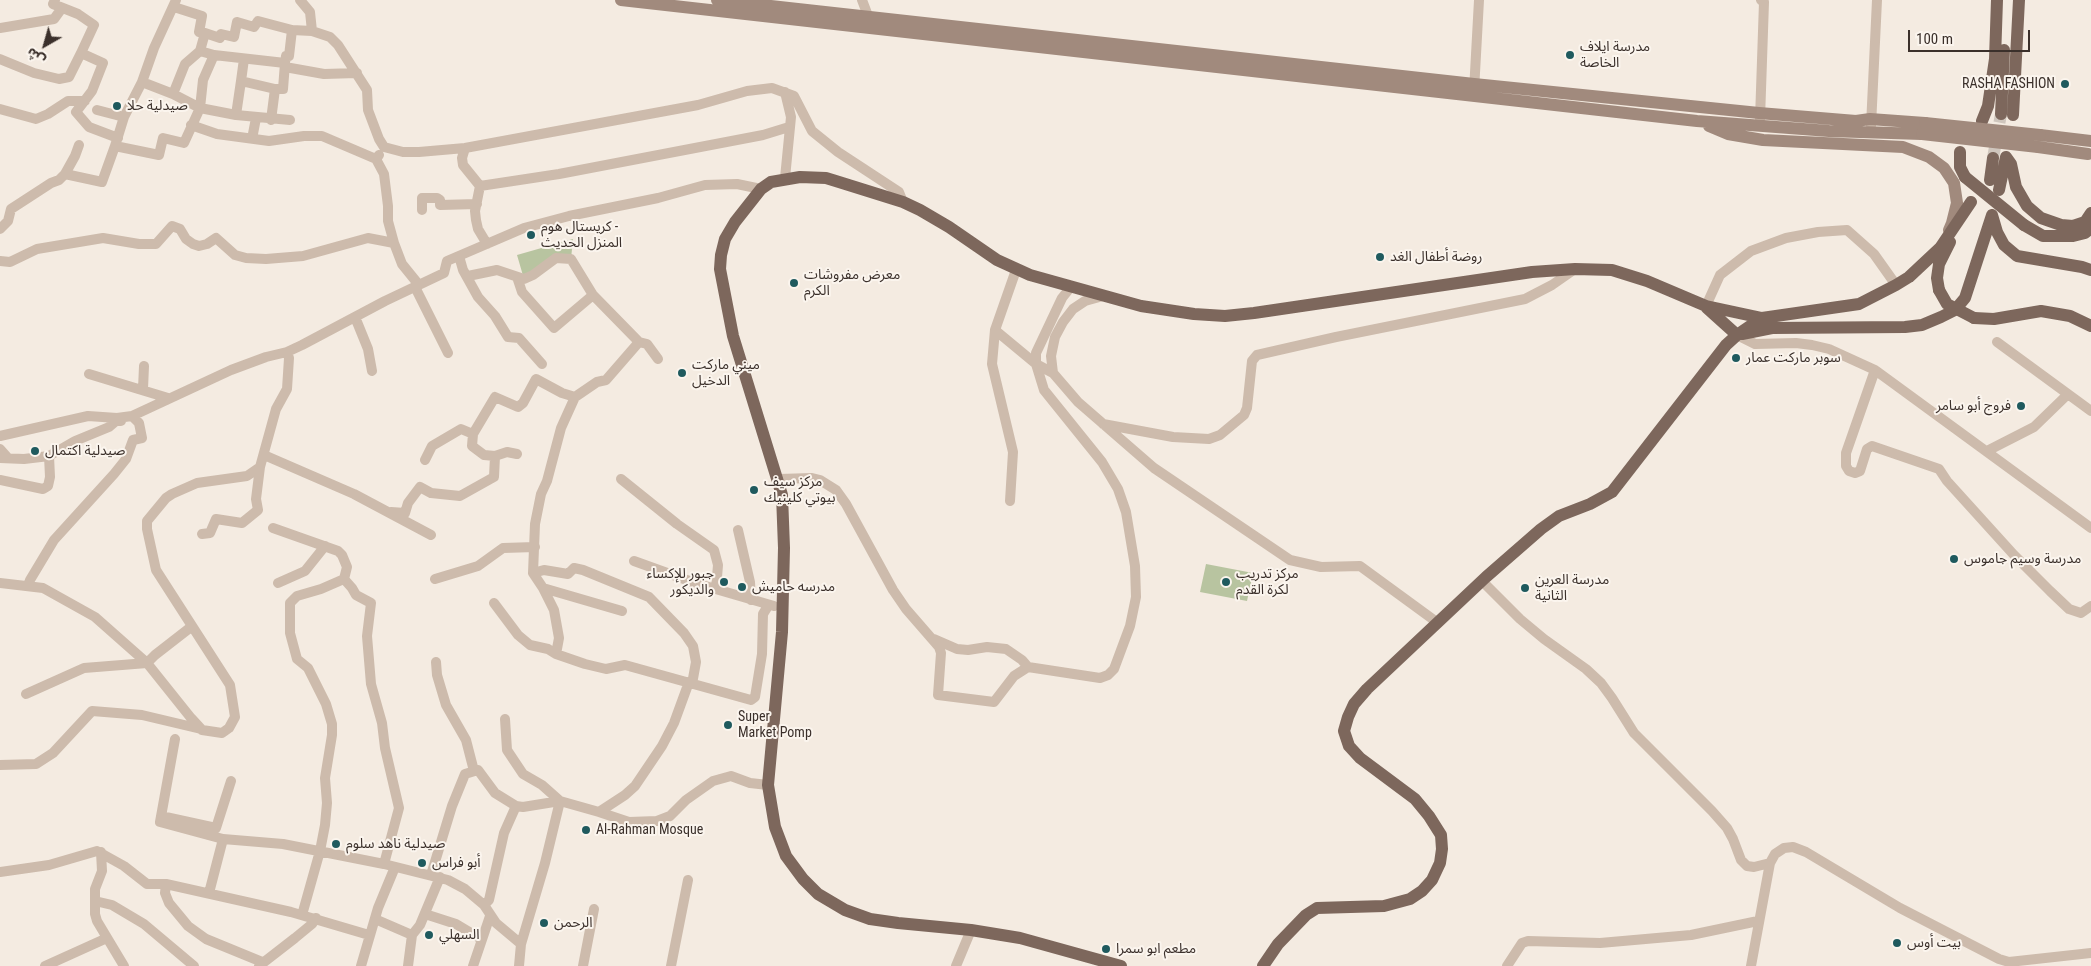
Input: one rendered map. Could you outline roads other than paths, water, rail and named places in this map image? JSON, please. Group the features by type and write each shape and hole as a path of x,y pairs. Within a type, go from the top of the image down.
{"main road":[{"path":"1982,121 1988,106 1995,60 1997,0"},
{"path":"2005,0 2007,114 2019,0"},
{"path":"1960,152 1960,167 1965,177 2024,225 2043,236 2073,236 2089,233"},
{"path":"1993,158 1994,185 2006,157 2011,164 2016,187 2028,206 2040,218 2061,225 2073,226 2085,222 2091,213"},
{"path":"1121,966 1088,961 1020,938 971,930 870,919 844,910 818,894 803,879 786,856 774,827 768,785 782,632 784,548 782,495 779,479 732,336 720,269 725,239 735,222 761,189 772,182 785,178 826,178 903,202 949,226 982,250 1016,270 1070,288 1141,306 1194,314 1225,316 1532,272 1575,269 1612,270 1647,281 1706,306 1762,318 1859,304 1909,277 1940,248 1969,205 1939,264 1937,278 1939,290 1947,304 1974,318 1994,319 2041,311 2070,316 2091,326"},
{"path":"1737,335 1772,328 1905,327 1922,325 1942,317 1955,310 1965,298 1992,215 2004,245 2017,256 2091,270"},
{"path":"1706,306 1737,335"},
{"path":"1263,966 1278,944 1306,915 1317,908 1384,906 1410,899 1422,891 1432,880 1440,864 1441,834 1429,816 1415,799 1360,758 1349,746 1344,731 1354,704 1367,689 1482,580 1541,528 1559,516 1590,504 1612,492 1726,345 1762,318"}],"street":[{"path":"0,59 34,73 59,78 70,77 94,25 78,14 53,4 55,0"},
{"path":"300,0 310,12 312,31"},
{"path":"620,0 870,22 1474,89 1856,121 1871,125"},
{"path":"717,0 870,22"},
{"path":"862,0 870,22"},
{"path":"1474,89 1480,0"},
{"path":"1761,0 1764,2 1759,113 1762,127"},
{"path":"1871,125 1877,0"},
{"path":"65,174 102,182 124,117 142,82 154,48 175,3 202,16 199,32 220,38 221,34 234,37 237,22 254,27 258,21 292,30 312,31 330,37 338,45 367,90 368,110 384,147"},
{"path":"0,28 54,19 62,8"},
{"path":"241,81 283,89 286,56 290,56 292,30"},
{"path":"173,94 185,64 200,51 205,33"},
{"path":"200,51 214,55 285,65 324,74 357,73"},
{"path":"81,53 103,63 92,91 76,112 89,127 117,142 159,155 163,138 184,143 200,108 203,80 214,55"},
{"path":"236,115 244,59"},
{"path":"142,82 173,94 200,108 256,118 290,120"},
{"path":"271,120 275,88"},
{"path":"384,147 419,152 466,148 698,105 747,91 772,88 794,96 812,130 824,142 899,192 903,202"},
{"path":"1474,89 1697,121 1762,127 1871,125 1923,128 2039,141 2090,149"},
{"path":"785,92 790,109 785,178"},
{"path":"0,110 36,119 48,114 68,101 85,101"},
{"path":"97,110 124,117"},
{"path":"252,139 256,118"},
{"path":"1697,121 1728,134 1763,140 1903,146 1929,157 1944,168 1954,183 1957,202 1952,223 1940,248"},
{"path":"191,125 217,134 269,141 316,135 376,159 384,174 388,222 394,243 402,264 417,286 448,353"},
{"path":"480,186 550,176 763,135 789,126"},
{"path":"0,229 8,221 11,209 51,183 59,180 65,174 75,156 78,145"},
{"path":"376,159 384,147"},
{"path":"466,148 462,158 463,165 480,186 476,220 478,229 487,244"},
{"path":"3,432 88,416 117,418 132,416 246,364 287,352 444,274 447,261 515,232 569,216 658,198 705,185 737,184 761,189"},
{"path":"422,210 422,198 437,198 440,200 440,205 477,204"},
{"path":"0,261 10,262 37,249 103,238 139,244 156,244 172,226 180,228 186,240 193,244 199,246 207,244 216,238 235,255 246,258 266,259 304,256 368,238 394,243"},
{"path":"1706,306 1720,275 1752,251 1786,238 1818,232 1847,230 1874,254 1896,285"},
{"path":"459,256 463,270 478,297 495,316 508,337 519,338 542,364"},
{"path":"468,276 497,270 524,279 533,275 556,258 571,259 593,295 639,342 647,344 658,359"},
{"path":"1102,424 1173,437 1209,439 1220,435 1244,415 1247,408 1252,361 1257,355 1525,299 1552,285 1575,269"},
{"path":"1010,501 1013,452 1005,412 994,378 992,364 995,330 1016,270"},
{"path":"517,278 522,292 554,328 593,295"},
{"path":"934,639 957,649 968,650 987,647 1006,649 1022,660 1028,667 1100,678 1108,675 1114,669 1122,650 1130,626 1136,597 1135,566 1126,512 1118,489 1102,462 1044,390 1036,364 1036,353 1062,298 1070,288"},
{"path":"1053,373 1051,356 1055,337 1063,322 1073,309 1085,301 1103,296"},
{"path":"355,317 368,349 372,371"},
{"path":"995,330 1036,364 1053,373 1078,402 1154,468 1290,560 1321,567 1360,566 1438,623"},
{"path":"1737,335 1755,344 1796,343 1830,349 1875,370 2091,528"},
{"path":"556,654 559,638 557,622 543,588 533,573 536,513 541,494 547,481 560,428 575,397 597,382 606,380 639,342"},
{"path":"1997,342 2091,411"},
{"path":"202,534 210,533 216,518 242,523 258,510 256,499 260,467 276,409 287,389 290,358 287,352"},
{"path":"143,389 144,366"},
{"path":"1875,370 1846,453 1846,466 1849,471 1855,473 1860,471 1867,450 1872,446 1939,469 1947,481 2014,555 2069,609 2081,613 2091,606"},
{"path":"89,374 168,398"},
{"path":"518,454 507,452 495,456 484,456 472,446 473,434 495,397 518,407 523,403 536,379 562,393 575,397"},
{"path":"1987,451 2034,427 2067,395"},
{"path":"0,449 4,458 24,459 49,456 74,441 109,427 116,421 127,422 132,416"},
{"path":"28,586 54,540 114,474 126,458 133,440 142,438 139,423 132,416"},
{"path":"425,460 432,446 461,429 473,434"},
{"path":"264,455 354,494 432,535"},
{"path":"0,480 43,489 48,486 50,477 49,456"},
{"path":"387,512 405,513 408,503 420,487 431,493 460,496 494,477 495,456"},
{"path":"0,765 36,764 53,753 92,711 142,715 202,730 222,732 229,728 235,717 230,685 156,570 147,521 166,498 172,494 197,483 247,476 260,467"},
{"path":"779,479 812,478 828,484 836,490 846,504 893,590 906,609 934,639 941,653 938,695 994,702 1014,676 1028,667"},
{"path":"622,479 677,524 714,550 718,565 716,589"},
{"path":"273,528 338,551 342,555 347,567 344,579"},
{"path":"738,530 750,582 751,600"},
{"path":"278,583 305,571 325,546"},
{"path":"435,579 478,566 503,548 535,547"},
{"path":"634,561 768,606 782,607"},
{"path":"533,573 544,570 568,574 574,568 649,597 684,632 693,646 696,662 691,683 674,723 652,762 635,786 599,812"},
{"path":"302,914 320,851 327,811 325,778 332,724 326,704 308,668 297,659 290,633 288,614 292,600 297,596 321,589 344,579"},
{"path":"344,579 356,595 371,603 367,636 370,684 382,723 385,748 399,808 384,864"},
{"path":"1482,580 1520,619 1544,639 1586,668 1601,683 1634,733 1727,828 1741,860 1747,866 1754,867 1770,863"},
{"path":"0,583 43,588 90,613 147,663 202,730"},
{"path":"543,588 622,611"},
{"path":"494,603 518,635 530,646 548,649 556,654 606,669 625,665 746,700 751,700 755,697 762,654 763,614 768,606"},
{"path":"26,694 84,668 147,663 191,627"},
{"path":"436,662 437,675 446,705 466,740 474,771"},
{"path":"505,719 507,750 522,774 542,785 560,801"},
{"path":"175,738 160,822 223,839 258,841 320,851 435,876 456,884 484,905 490,916 520,944"},
{"path":"408,966 412,935 425,914 458,789 465,774 478,770 495,793 516,806 560,801 628,822 657,820 670,816 686,800 713,781 730,776 750,783 768,785"},
{"path":"161,816 216,828 232,781"},
{"path":"519,966 520,944 545,863 560,801"},
{"path":"484,905 489,900 504,833 516,806"},
{"path":"209,893 223,839"},
{"path":"1751,966 1770,863 1775,854 1784,848 1793,848 1806,852 1900,908 1986,953 2009,962 2091,953"},
{"path":"0,872 49,865 93,851 101,852 124,866 147,884 166,884 302,914 369,935"},
{"path":"101,852 102,870 98,878 95,901 97,921 124,966"},
{"path":"361,966 369,935 395,867"},
{"path":"671,966 688,880"},
{"path":"166,884 169,903 188,926 206,939 261,964 296,938 316,918"},
{"path":"95,901 112,905 144,924 194,966"},
{"path":"583,966 594,909"},
{"path":"425,914 456,924 481,939"},
{"path":"475,966 481,939 490,916"},
{"path":"375,919 412,935"},
{"path":"1507,966 1522,943 1528,940 1567,943 1628,941 1691,935 1758,921"},
{"path":"956,966 971,930"},
{"path":"45,966 107,938"}],"tunnel":[{"path":"1993,158 2001,114"}],"place":[{"name":"مدرسة ايلاف الخاصة","path":"1570,55"},
{"name":"RASHA FASHION","path":"2065,84"},
{"name":"صيدلية حلا","path":"117,106"},
{"name":"كريستال هوم - المنزل الحديث","path":"531,235"},
{"name":"روضة أطفال الغد","path":"1380,257"},
{"name":"معرض مفروشات الكرم","path":"794,283"},
{"name":"سوبر ماركت عمار","path":"1736,358"},
{"name":"ميني ماركت الدخيل","path":"682,373"},
{"name":"فروج أبو سامر","path":"2021,406"},
{"name":"صيدلية اكتمال","path":"35,451"},
{"name":"مركز سيف بيوتي كلينيك","path":"754,490"},
{"name":"مدرسة وسيم جاموس","path":"1954,559"},
{"name":"جبور للإكساء والديكور","path":"724,582"},
{"name":"مركز تدريب لكرة القدم","path":"1226,582"},
{"name":"مدرسه حاميش","path":"742,587"},
{"name":"مدرسة العرين الثانية","path":"1525,588"},
{"name":"Super Market Pomp","path":"728,725"},
{"name":"Al-Rahman Mosque","path":"586,830"},
{"name":"صيدلية ناهد سلوم","path":"336,844"},
{"name":"أبو فراس","path":"422,863"},
{"name":"الرحمن","path":"544,923"},
{"name":"السهلي","path":"429,935"},
{"name":"بيت أوس","path":"1897,943"},
{"name":"مطعم ابو سمرا","path":"1106,949"}]}
